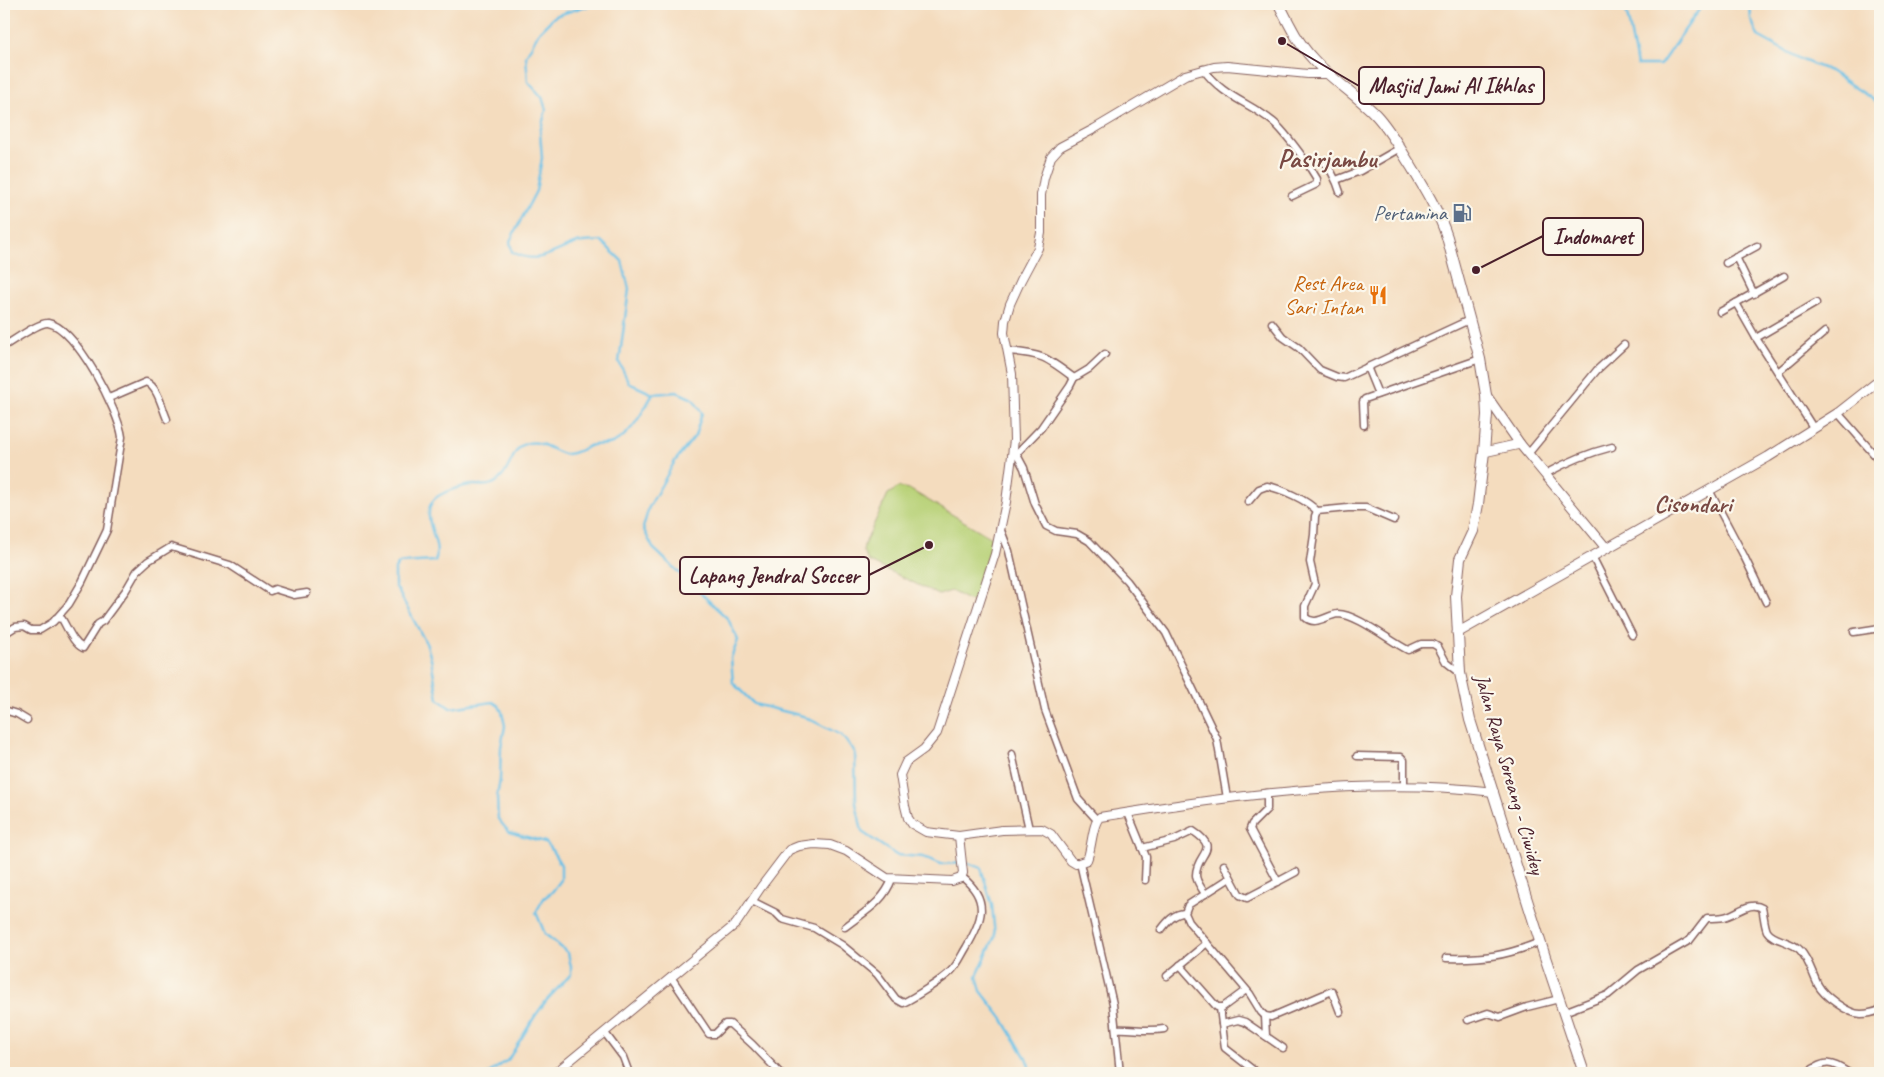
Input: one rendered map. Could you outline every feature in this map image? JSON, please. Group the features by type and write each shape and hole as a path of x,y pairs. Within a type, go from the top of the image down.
{"highway":[{"name":"Jalan Raya Soreang - Ciwidey","path":"1280,4 1301,46 1314,60 1376,115 1400,148 1442,223 1480,359 1487,415 1473,531 1460,559 1457,577 1457,633 1460,673 1470,720 1540,942 1584,1073"}],"main road":[{"path":"1457,633 1814,429 1880,380"},
{"path":"1486,395 1520,444 1606,548"},
{"path":"1484,452 1520,444"}],"street":[{"path":"1330,74 1308,74 1227,66 1203,69 1184,75 1054,152 1044,178 1041,195 1041,233 1038,248 1014,296 1004,333 1012,374 1015,456 995,554 941,724 937,733 924,749 906,762 900,775 905,806 908,818 912,824 926,832 958,836 1002,830 1047,830 1072,862 1080,864 1087,860 1097,820 1100,817 1266,793 1404,786 1494,792"},
{"path":"1203,69 1216,86 1224,92 1273,121 1307,163 1317,179 1317,184 1292,196"},
{"path":"1336,180 1360,171 1400,148"},
{"path":"1307,163 1322,160 1336,180 1340,192"},
{"path":"1726,263 1757,246"},
{"path":"1736,257 1754,294"},
{"path":"1720,312 1784,276"},
{"path":"1736,303 1814,429"},
{"path":"1756,338 1816,303"},
{"path":"1272,323 1283,338 1299,348 1316,366 1326,373 1344,378 1469,320"},
{"path":"4,346 43,323 50,324 64,333 77,347 98,377 109,398 121,429 122,437 107,530 82,582 69,604 56,618 40,630 32,630 24,626 15,627 4,634"},
{"path":"1778,372 1825,332"},
{"path":"1528,454 1597,370 1624,345"},
{"path":"1008,351 1040,355 1049,359 1074,378"},
{"path":"1015,456 1041,428 1074,378 1089,369 1106,354"},
{"path":"1364,425 1363,402 1365,399 1480,359"},
{"path":"1367,367 1378,394"},
{"path":"109,398 146,382 154,389 167,419"},
{"path":"1838,413 1880,461"},
{"path":"1545,474 1590,452 1612,447"},
{"path":"1015,456 1024,468 1035,504 1046,526 1056,531 1083,536 1089,541 1126,580 1166,633 1202,704 1217,739 1227,798"},
{"path":"1248,502 1259,489 1267,486 1294,496 1306,502 1317,511 1366,508 1394,520"},
{"path":"1709,490 1766,602"},
{"path":"1317,511 1314,516 1314,535 1310,562 1315,584 1305,606 1304,613 1307,619 1319,620 1338,614 1347,616 1376,630 1408,650 1421,644 1433,644 1438,647 1446,662 1460,673"},
{"path":"1000,528 1009,551 1045,710 1078,799 1097,820"},
{"path":"56,618 62,619 72,638 83,648 98,624 103,621 126,590 138,570 148,561 171,547 230,565 270,591 275,589 294,595 307,593"},
{"path":"1592,556 1632,635"},
{"path":"1854,632 1880,628"},
{"path":"4,710 17,714 27,720"},
{"path":"1012,754 1030,829"},
{"path":"1357,756 1401,756 1404,760 1404,786"},
{"path":"1266,793 1267,809 1252,824 1250,829 1278,882"},
{"path":"1128,813 1146,863 1145,880"},
{"path":"1142,848 1174,840 1193,831 1200,836 1207,843 1208,849 1196,874 1205,894"},
{"path":"752,901 776,913 782,920 814,928 842,945 877,974 896,999 903,1004 950,971 960,959 977,927 981,912 979,897 975,888 962,877 958,836"},
{"path":"555,1073 736,924 789,850 799,846 814,844 830,845 846,851 879,874 892,878 952,881 962,877"},
{"path":"1080,864 1113,1004 1120,1073"},
{"path":"1224,865 1240,895 1247,898 1296,872"},
{"path":"845,927 883,897 888,890 892,878"},
{"path":"1230,878 1188,905 1185,913 1189,922 1246,990 1265,1016 1266,1036"},
{"path":"1564,1012 1608,995 1638,970 1690,940 1707,918 1724,917 1745,907 1759,906 1762,908 1767,931 1800,950 1808,962 1823,994 1860,1014 1880,1010"},
{"path":"1161,930 1170,919 1180,913 1185,913"},
{"path":"1446,958 1492,957 1508,954 1540,942"},
{"path":"1167,976 1207,943"},
{"path":"1180,965 1216,1007 1220,1008"},
{"path":"671,977 709,1034 715,1034 727,1023 730,1024 754,1045 780,1073"},
{"path":"1220,1008 1246,990"},
{"path":"1265,1016 1271,1017 1332,991 1340,1012"},
{"path":"1468,1020 1488,1013 1500,1017 1527,1007 1559,1000"},
{"path":"1220,1008 1225,1048 1257,1073"},
{"path":"1222,1024 1238,1020 1283,1048"},
{"path":"1116,1029 1146,1031 1164,1029"},
{"path":"605,1033 624,1057 629,1073"},
{"path":"1807,1073 1825,1063 1832,1064 1849,1073"}],"green space":[{"path":"899,487 909,489 992,538 994,545 978,599 975,601 968,600 951,591 939,595 868,561 863,551 864,545 888,494"}],"waterway":[{"path":"602,4 583,7 555,16 539,32 526,56 528,82 542,97 546,110 540,132 542,158 536,191 510,241 512,252 530,258 545,256 577,243 601,241 622,261 629,289 619,362 629,383 653,394 677,392 693,399 702,413 695,436 675,461 649,507 643,528 653,548 728,619 738,640 731,658 733,683 754,704 803,716 841,735 855,752 856,803 862,832 896,855 923,857 941,864 968,863 981,868 992,905 995,936 977,976 981,991 1002,1018 1026,1058 1032,1073"},
{"path":"1625,4 1637,65 1660,65 1703,4"},
{"path":"1750,4 1751,19 1758,36 1802,60 1830,71 1880,104"},
{"path":"489,1073 508,1060 535,1016 571,974 568,953 545,934 536,912 544,898 552,892 561,880 561,865 545,842 509,832 498,819 497,796 500,780 501,747 505,726 502,712 499,706 493,702 450,708 438,699 427,645 395,585 395,569 399,563 435,561 437,554 430,524 429,509 432,502 439,496 464,486 485,486 499,480 504,475 514,455 522,445 528,443 538,443 564,454 574,453 592,445 612,443 631,429 653,394"}],"place":[{"name":"Masjid Jami Al Ikhlas","path":"1282,41"},
{"name":"Pertamina","path":"1462,213"},
{"name":"Indomaret","path":"1476,270"},
{"name":"Rest Area Sari Intan","path":"1378,295"},
{"name":"Lapang Jendral Soccer","path":"929,545"}],"district":[{"name":"Pasirjambu","path":"1327,158"},
{"name":"Cisondari","path":"1693,504"}]}
